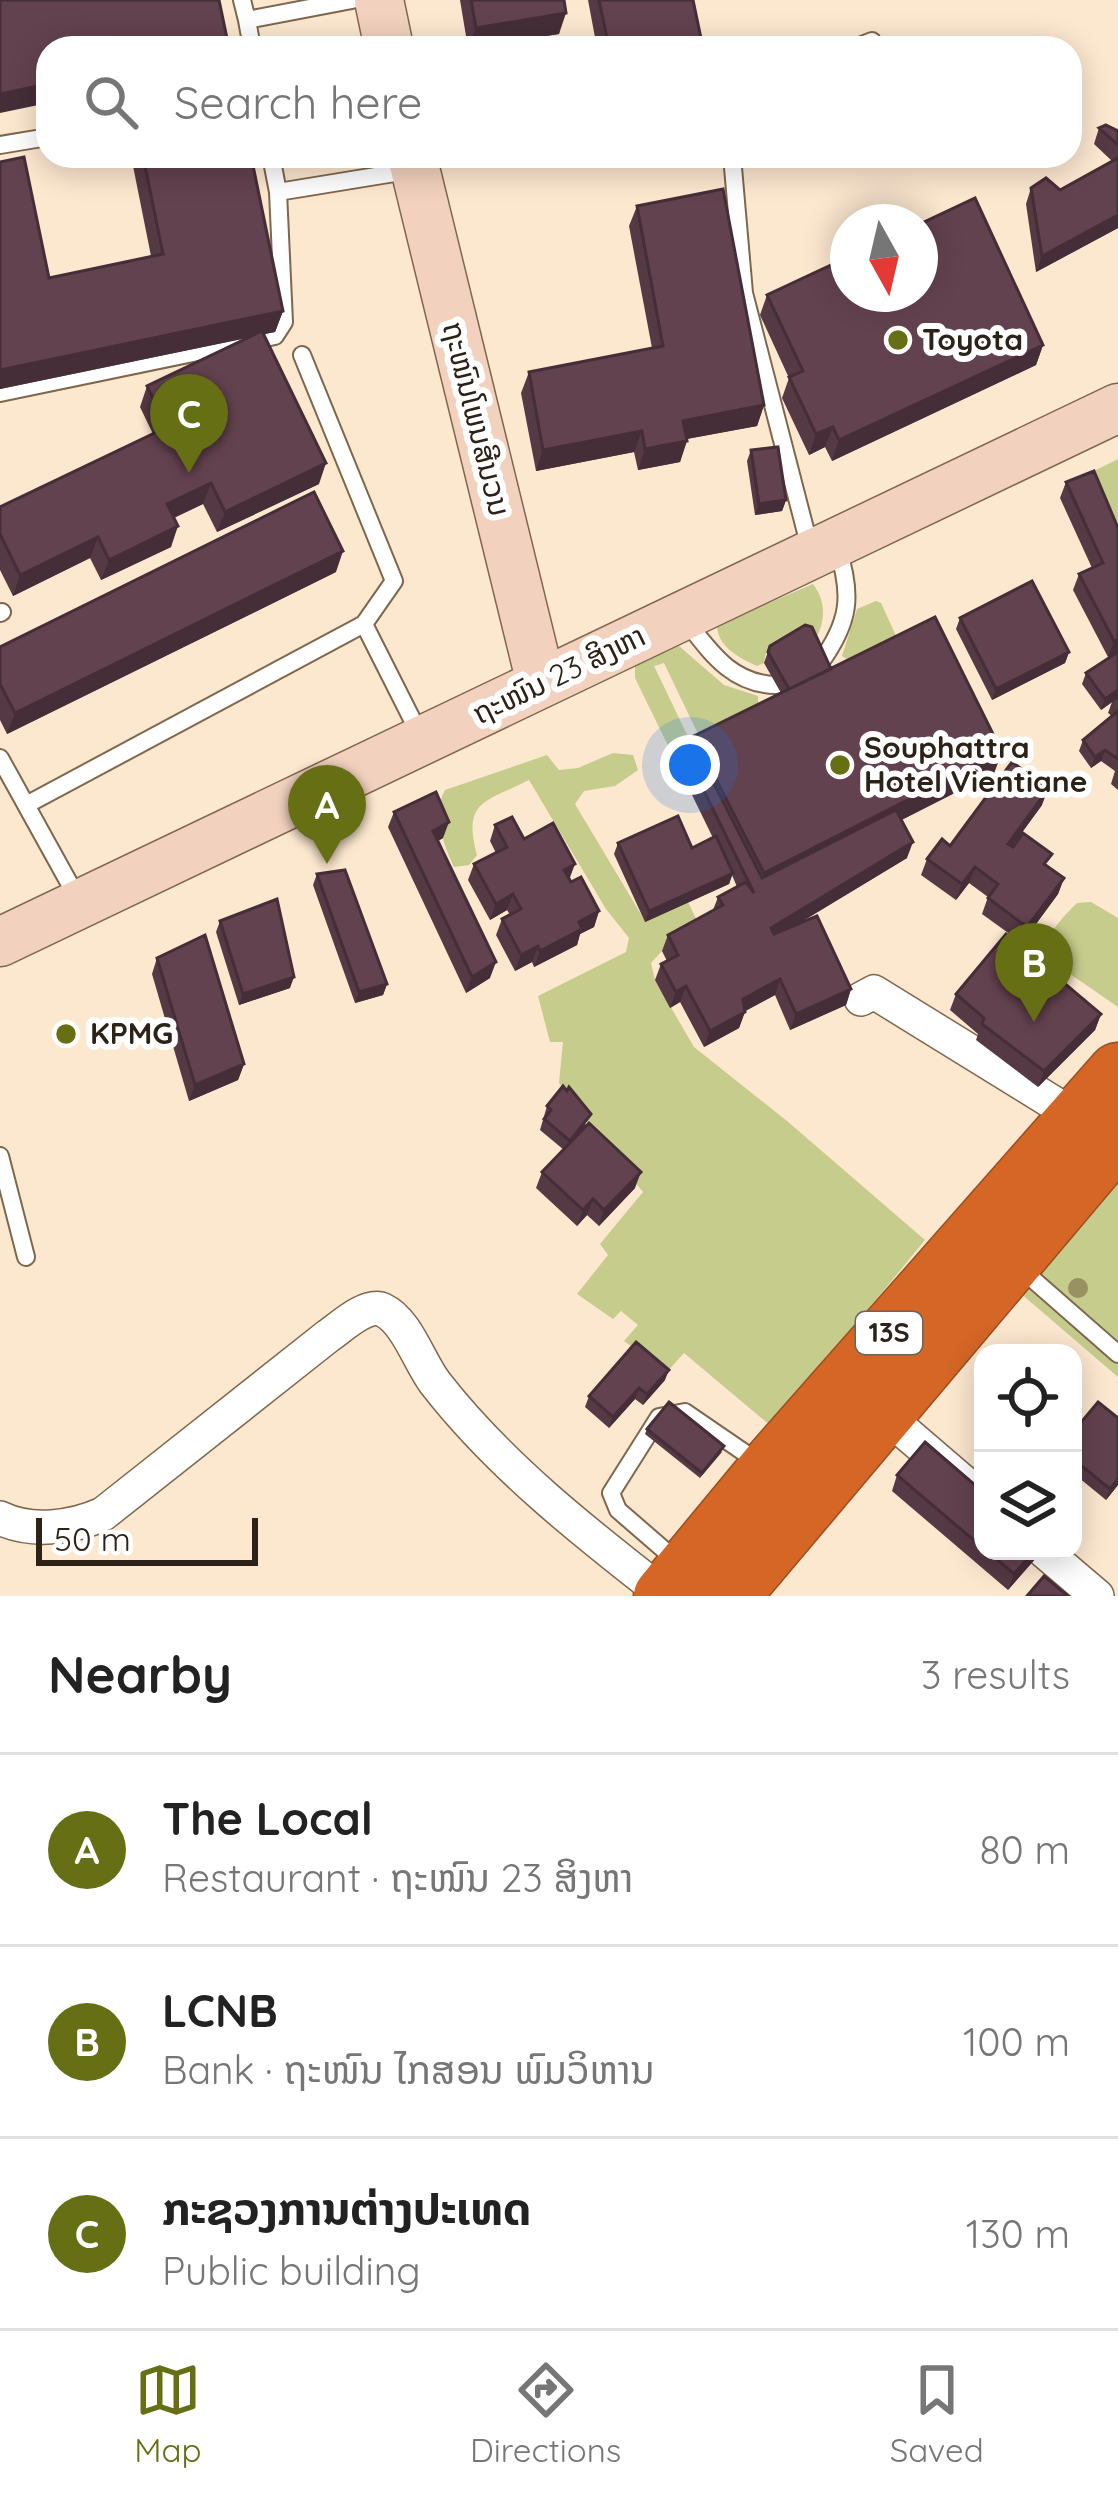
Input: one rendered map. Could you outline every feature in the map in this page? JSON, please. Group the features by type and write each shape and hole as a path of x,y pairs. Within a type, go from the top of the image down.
{"highway":[{"name":"13S","path":"687,1589 884,1414 1013,1261 1098,1127 1118,1073"},
{"name":"13S","path":"687,1589 769,1469 1098,1127"}],"main road":[{"path":"379,0 386,36"},
{"name":"ຖະໜົນໂພນສີນວນ","path":"414,168 541,683"},
{"name":"ຖະໜົນ 23 ສິງຫາ","path":"0,942 1118,408"}],"street":[{"path":"861,999 874,992 1098,1127"},
{"path":"0,1518 21,1528 86,1522 104,1514 328,1336 378,1307 386,1310 415,1345 432,1380 471,1426 587,1534 687,1589"},
{"path":"884,1414 974,1491"},
{"path":"1055,1560 1097,1596"}],"lane":[{"path":"242,0 250,36"},
{"path":"247,20 352,0"},
{"path":"0,145 36,139"},
{"path":"0,394 274,336 284,322 273,168"},
{"path":"278,192 390,168"},
{"path":"733,168 744,293 823,549 847,578 849,602 834,644 820,663"},
{"path":"28,804 364,624 394,581 302,355"},
{"path":"682,615 733,674 776,685"},
{"path":"364,624 423,740"},
{"path":"0,758 80,904"},
{"path":"0,1156 26,1257"},
{"path":"1013,1261 1118,1354"},
{"path":"687,1589 610,1493 659,1417 685,1412 769,1469"}],"green space":[{"path":"1118,459 1118,551 1084,476"},
{"path":"813,584 823,614 812,645 800,637 766,653 764,663 757,666 736,655 721,639 717,625"},
{"path":"876,601 897,638 849,660 842,656 857,609"},
{"path":"679,646 724,685 758,696 758,705 698,734 664,663 654,666 691,743 676,762 635,678 635,666"},
{"path":"613,753 633,755 638,770 615,786 584,791 575,804 645,921 688,902 701,929 662,951 651,963 655,980 694,1047 925,1240 772,1427 684,1353 667,1372 624,1341 638,1325 621,1311 613,1319 577,1294 608,1255 600,1244 643,1192 559,1083 563,1042 550,1042 538,996 626,952 629,938 606,909 529,780 481,805 473,823 477,855 469,865 454,867 440,828 439,808 445,790 547,755 559,770 578,768"},
{"path":"1091,902 1118,918 1118,1007 1044,956 1061,920 1077,903"},
{"path":"1118,1169 1118,1377 1019,1292"}],"building":[{"path":"0,0 219,0 226,36 36,36 36,86 0,94"},
{"path":"471,0 564,0 566,13 476,28"},
{"path":"599,0 693,0 700,36 606,36"},
{"path":"1106,125 1118,131 1118,145 1099,128"},
{"path":"24,157 49,278 163,254 145,168 253,168 283,311 0,370 0,162"},
{"path":"1118,158 1118,215 1042,256 1031,188 1046,178 1060,190"},
{"path":"723,189 764,405 683,421 687,441 645,449 642,431 543,450 529,372 663,346 637,206"},
{"name":"Toyota","path":"975,198 1043,345 839,440 833,427 816,434 789,377 803,371 767,295 830,265 830,312 938,312 938,215"},
{"path":"262,331 326,463 225,512 211,483 167,504 178,526 109,560 98,537 20,575 0,534 0,507 167,427 147,386"},
{"path":"778,447 786,500 759,504 751,450"},
{"path":"1094,471 1118,528 1118,639 1114,641 1079,574 1103,563 1066,482"},
{"path":"314,492 343,551 15,713 0,684 0,647"},
{"path":"1032,581 1069,652 996,689 960,618"},
{"name":"Souphattra Hotel Vientiane","path":"935,617 1002,752 764,873 694,736"},
{"path":"805,625 812,627 831,669 789,689 768,652 770,646"},
{"path":"1118,652 1118,690 1105,699 1086,673"},
{"path":"1118,711 1118,759 1105,750 1095,757 1083,740"},
{"path":"692,741 762,878 896,810 913,842 771,928 774,934 817,916 851,989 796,1014 780,979 743,999 745,1012 710,1031 686,986 676,992 661,964 678,955 668,935 723,905 718,897 746,882 754,893 682,746"},
{"path":"1012,762 1048,789 1008,844 1013,847 1023,833 1052,854 1044,864 1064,878 1027,927 988,898 998,884 975,867 962,884 927,859 942,839 950,846"},
{"path":"436,792 449,822 433,831 496,962 472,977 394,812"},
{"path":"678,816 692,848 716,836 733,873 649,911 618,843"},
{"path":"512,817 524,839 553,823 575,864 564,870 571,882 581,877 599,911 579,922 582,929 540,951 538,946 521,955 502,919 521,909 513,894 496,904 474,864 507,847 495,825"},
{"path":"345,870 387,984 359,992 317,874"},
{"path":"277,899 294,977 243,994 220,921"},
{"path":"1006,934 1101,1014 1044,1071 982,1024 984,1018 956,994"},
{"path":"205,935 244,1064 195,1085 157,958"},
{"path":"563,1086 591,1114 570,1141 544,1119 551,1110 547,1106"},
{"path":"589,1123 641,1172 604,1210 593,1199 583,1210 542,1172"},
{"path":"636,1342 669,1370 647,1394 639,1388 613,1417 589,1396"},
{"path":"669,1402 724,1446 702,1473 647,1429"},
{"path":"1098,1402 1118,1418 1118,1479 1110,1489 1082,1466 1082,1421"},
{"path":"925,1442 974,1484 974,1540 897,1475"},
{"path":"998,1560 1026,1560 1014,1574"},
{"path":"1044,1576 1068,1596 1027,1596"}],"place":[{"name":"Toyota","path":"898,340"},
{"name":"ກະຊວງການຕ່າງປະເທດ","path":"189,473"},
{"name":"Souphattra Hotel Vientiane","path":"840,765"},
{"name":"The Local","path":"327,864"},
{"name":"LCNB","path":"1034,1022"},
{"name":"KPMG","path":"66,1034"}]}
